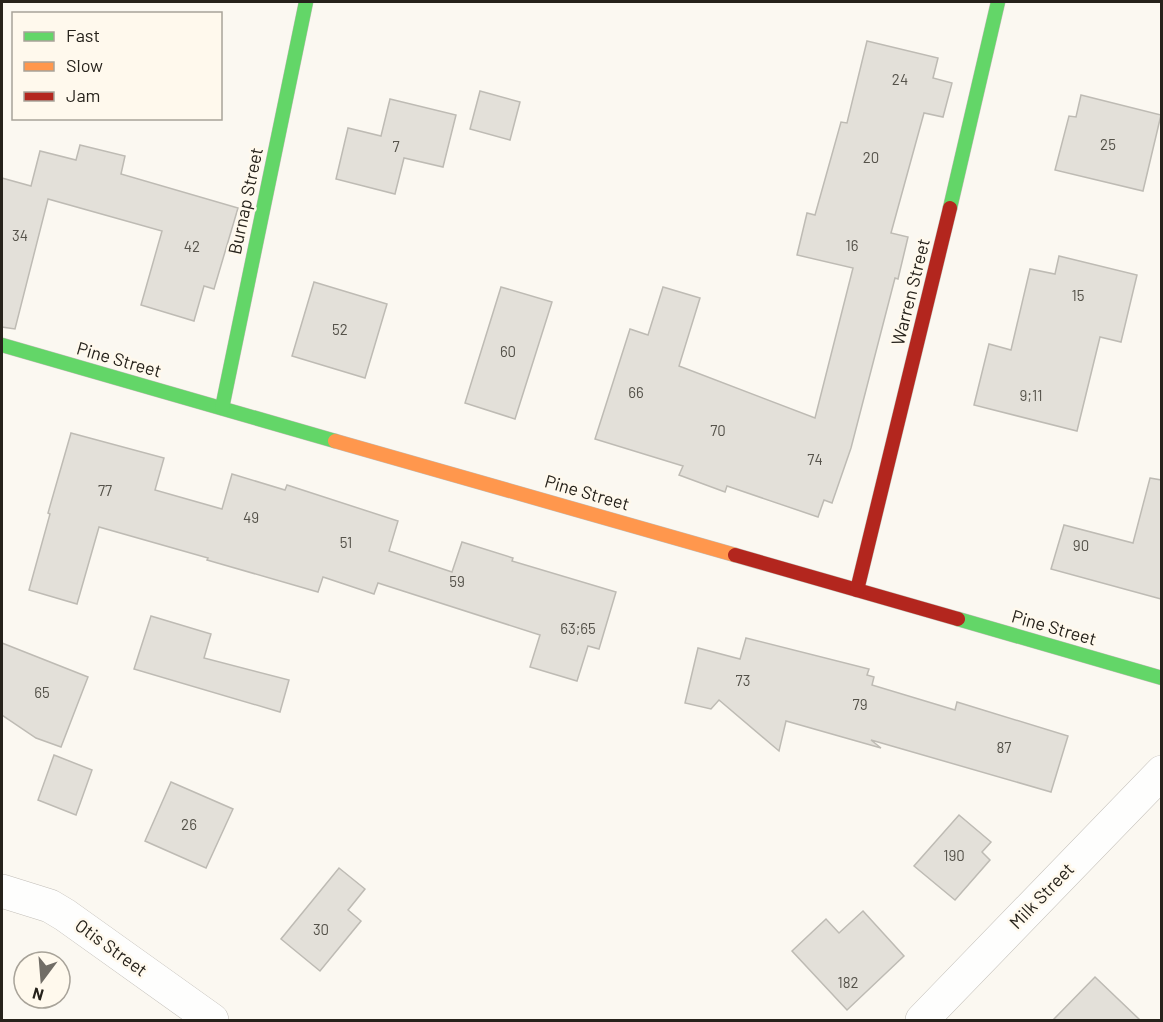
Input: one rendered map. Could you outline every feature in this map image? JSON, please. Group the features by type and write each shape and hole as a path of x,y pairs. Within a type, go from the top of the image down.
{"street":[{"name":"Burnap Street","path":"222,408 306,2"},
{"name":"Warren Street","path":"857,590 998,2"},
{"name":"Pine Street","path":"4,352 222,408 1161,678"},
{"name":"Milk Street","path":"922,1020 1161,772"},
{"name":"Otis Street","path":"2,891 50,906 65,915 212,1020"}],"building":[{"path":"867,41 938,58 933,78 952,83 943,117 924,113 891,233 908,237 898,279 895,278 851,448 832,503 824,500 818,517 727,486 725,492 679,475 683,466 595,439 630,329 648,335 663,287 700,298 679,366 815,418 853,268 797,255 807,213 815,215 841,122 847,123"},
{"path":"480,91 520,102 510,140 470,129"},
{"path":"1081,95 1161,115 1143,191 1055,170 1069,116 1076,117"},
{"path":"390,99 456,115 443,167 404,158 395,194 336,179 348,128 381,136"},
{"path":"80,145 125,156 121,174 238,208 214,289 204,286 194,321 141,305 162,231 48,199 15,329 2,327 2,178 31,186 40,151 76,160"},
{"path":"1059,256 1137,275 1121,342 1100,337 1077,431 974,405 989,344 1011,350 1030,269 1055,274"},
{"path":"314,282 387,304 365,378 292,356"},
{"path":"501,287 552,302 515,419 465,403"},
{"path":"71,433 164,458 155,490 222,509 232,474 285,490 287,485 398,521 389,551 452,572 462,542 513,558 512,561 616,592 599,649 588,646 577,681 530,667 540,635 378,583 374,594 323,577 318,592 99,527 77,604 29,590"},
{"path":"1150,478 1161,480 1161,599 1051,569 1064,525 1133,543"},
{"path":"151,616 211,634 204,658 289,680 280,712 134,669"},
{"path":"746,638 869,669 867,675 874,677 872,685 955,710 957,702 1068,736 1051,792 871,740 881,748 786,721 779,751 719,700 711,709 685,703 698,648 740,659"},
{"path":"2,643 88,677 61,747 36,738 2,715"},
{"path":"54,755 92,770 76,815 38,800"},
{"path":"171,782 233,809 206,868 145,841"},
{"path":"959,815 991,842 982,852 990,860 955,900 914,866"},
{"path":"339,868 365,889 348,910 361,921 320,971 281,939"},
{"path":"863,911 904,956 847,1010 792,951 826,919 839,933"},
{"path":"1095,977 1140,1020 1053,1020"}],"traffic: fast":[{"path":"222,408 306,2"},
{"path":"950,208 998,2"},
{"path":"2,345 335,441"},
{"path":"958,619 1162,678"}],"traffic: slow":[{"path":"335,441 735,555"}],"traffic: jam":[{"path":"857,590 950,208"},
{"path":"735,555 958,619"}]}
